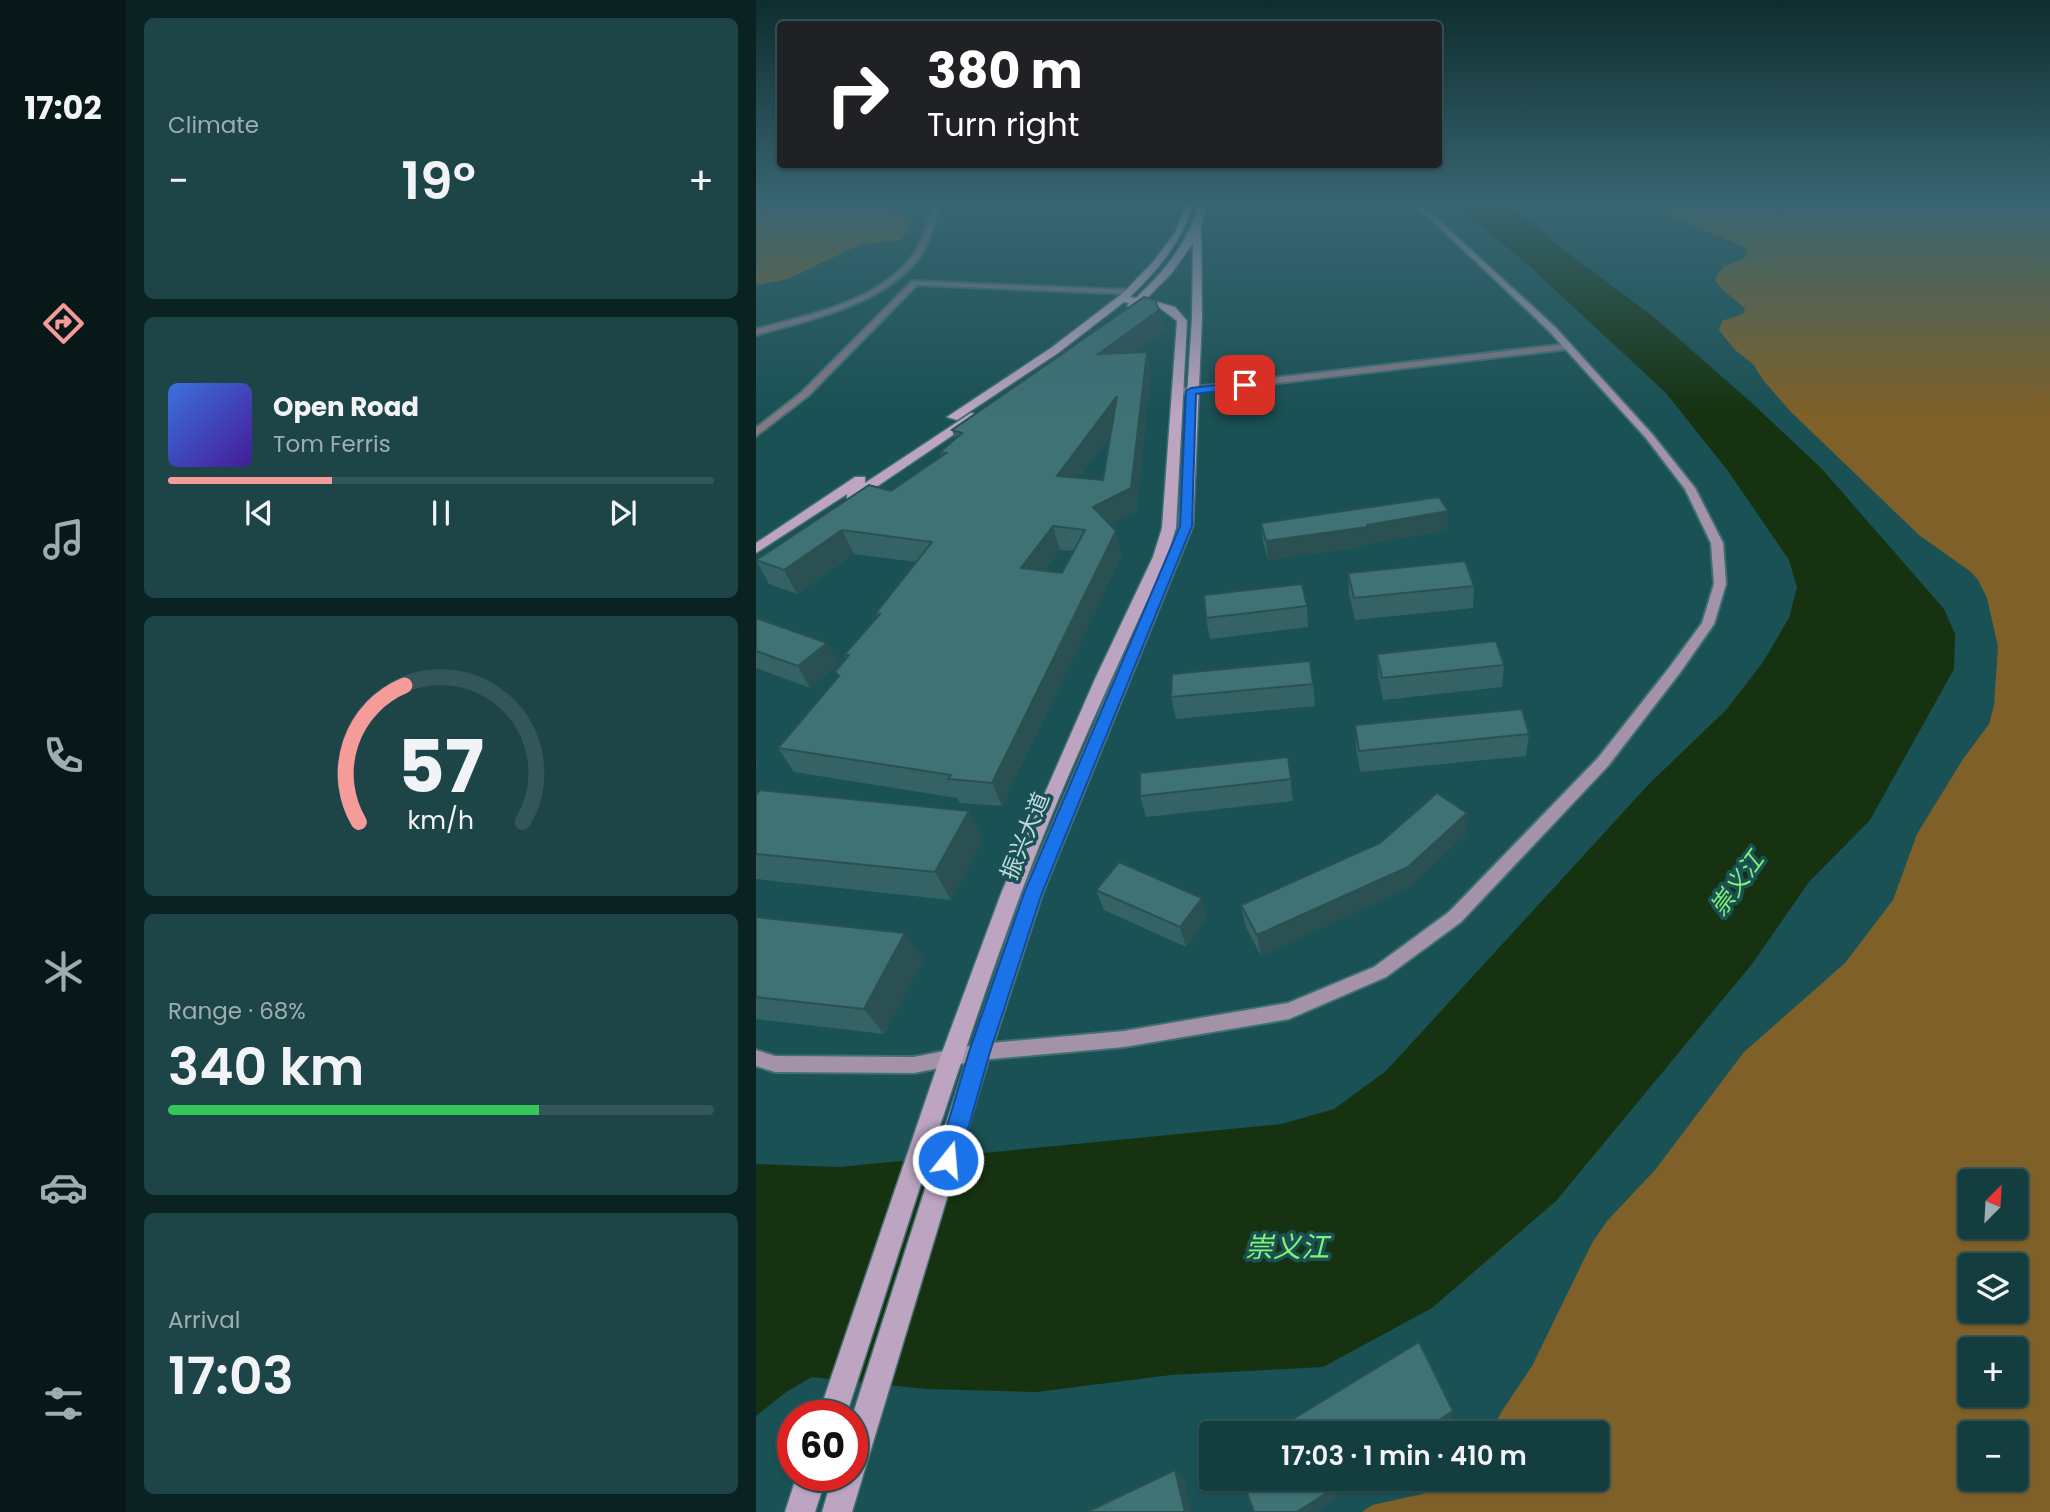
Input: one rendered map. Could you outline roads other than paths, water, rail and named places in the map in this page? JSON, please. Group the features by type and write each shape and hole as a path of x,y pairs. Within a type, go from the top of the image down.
{"main road":[{"path":"756,549 1134,297 1154,272"},
{"path":"756,562 1134,297 1162,272"},
{"name":"振兴大道","path":"837,1400 934,1107 1012,891 1102,680 1160,557 1170,528 1194,272"},
{"path":"756,1058 775,1064 914,1065 979,1052 1124,1039 1289,1011 1380,972 1455,916 1603,762 1708,624 1720,584 1717,543 1690,488 1649,436 1552,330 1490,272"},
{"path":"1134,297 1176,299"},
{"path":"1134,297 1167,307 1190,319 1195,309 1187,303"},
{"name":"振兴大道","path":"868,1413 964,1110 979,1052 1033,893 1186,526 1184,392"},
{"path":"801,1510 807,1491"},
{"path":"837,1512 843,1491"}],"street":[{"path":"756,332 840,306 887,283 903,272"},
{"path":"756,433 805,394 915,283 1134,297"},
{"path":"1184,392 1566,347"}],"water":[{"name":"崇义江","path":"1535,272 1593,272 1654,317 1822,469 1944,609 1955,634 1954,669 1870,820 1809,882 1752,964 1556,1201 1432,1308 1323,1367 1171,1375 1036,1392 926,1389 812,1377 786,1392 756,1416 756,1164 839,1167 1282,1124 1334,1109 1386,1071 1649,784 1727,709 1763,662 1789,618 1797,587 1789,560 1728,471 1666,393"}]}
